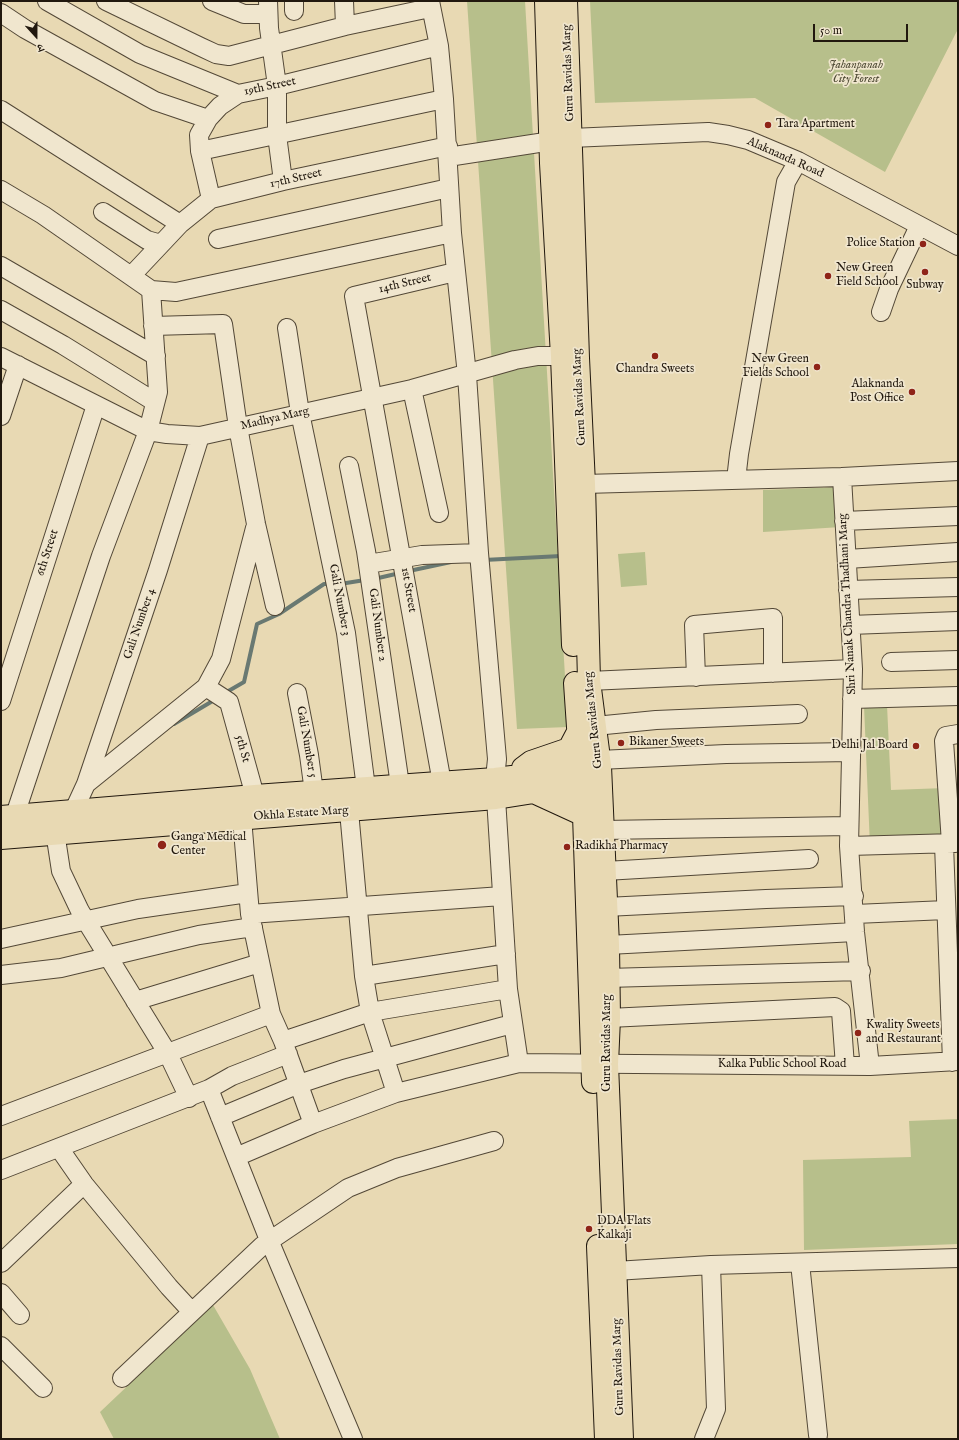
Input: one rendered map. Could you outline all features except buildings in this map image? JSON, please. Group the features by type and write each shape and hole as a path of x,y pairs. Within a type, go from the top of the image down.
{"main road":[{"name":"Guru Ravidas Marg","path":"546,1 561,139 578,358 584,484 589,682 587,728 592,772 603,830 605,871 609,1018 600,1064 606,1439"},
{"name":"Guru Ravidas Marg","path":"566,1 561,139 562,356 575,685 587,728"},
{"path":"517,775 531,762 569,749 587,728"},
{"name":"Guru Ravidas Marg","path":"592,772 584,815 614,1271 622,1439"},
{"name":"Okhla Estate Marg","path":"8,816 255,796 442,783 536,793 592,772"},
{"name":"Okhla Estate Marg","path":"1,838 55,832 349,811 496,788 517,775 592,772"},
{"path":"536,793 584,815"}],"street":[{"name":"19th Street","path":"47,1 140,54 238,94 277,86 439,46"},
{"path":"106,1 216,54 229,56 430,4 439,46 444,99 455,272 467,375 479,553 497,759 496,788 508,989 519,1063"},
{"path":"212,1 244,14 268,7 271,46 277,86 277,135 283,181"},
{"path":"344,1 345,26"},
{"path":"1,13 25,29 155,101 208,119"},
{"path":"212,199 200,151 199,135 208,119 220,106 238,94"},
{"path":"200,151 444,99"},
{"path":"1,110 180,224"},
{"name":"Alaknanda Road","path":"448,152 561,139 708,132 748,140 798,161 958,246"},
{"name":"17th Street","path":"131,276 180,224 212,199 283,181 448,152"},
{"path":"736,480 739,454 786,182 798,161"},
{"path":"218,239 449,188"},
{"path":"1,190 43,215 151,290 176,292 452,233"},
{"path":"103,212 146,240 161,244"},
{"path":"881,312 889,289 919,226"},
{"path":"1,266 156,356"},
{"name":"14th Street","path":"354,296 455,272"},
{"path":"8,816 101,556 148,431 158,392 151,290"},
{"name":"1st Street","path":"354,296 374,397 442,783"},
{"path":"1,310 63,344 155,402"},
{"path":"154,326 223,324 238,427 256,524 275,606"},
{"name":"Gali Number 3","path":"286,328 300,413 346,632 366,788"},
{"name":"Madhya Marg","path":"1,357 148,431 200,436 412,389 467,375 515,360 538,356 562,356"},
{"path":"1,416 18,365"},
{"path":"412,389 439,513"},
{"name":"6th Street","path":"1,701 96,405"},
{"name":"Gali Number 4","path":"74,810 86,784 158,570 200,436"},
{"name":"Gali Number 2","path":"350,466 368,564 400,785"},
{"path":"584,484 842,477 958,471"},
{"name":"Shri Nanak Chandra Thadhani Marg","path":"842,477 853,669 849,846 854,896 855,932 861,972 870,1066"},
{"path":"844,521 958,516"},
{"path":"86,784 206,687 221,659 256,524"},
{"path":"846,559 958,552"},
{"path":"368,564 402,557 479,553"},
{"path":"848,590 958,587"},
{"path":"696,676 694,625 772,618 774,673"},
{"path":"850,625 958,621"},
{"path":"891,662 958,660"},
{"path":"589,682 853,669"},
{"name":"5th St","path":"206,687 230,702 255,796"},
{"name":"Gali Number 5","path":"297,693 309,755 314,792"},
{"path":"852,699 958,696"},
{"path":"587,728 656,720 798,714"},
{"path":"955,1062 946,910 954,809 952,772 944,738 946,736 958,734"},
{"path":"592,772 726,754 851,752"},
{"path":"349,811 364,976 370,1012 396,1092"},
{"path":"242,818 251,920 271,1014 286,1048 314,1124"},
{"path":"603,830 849,826"},
{"path":"55,832 61,871 86,921 168,1054 189,1098"},
{"path":"849,846 951,844"},
{"path":"605,871 809,859"},
{"path":"1,939 138,909 248,893"},
{"path":"1,975 60,968 199,935 251,920 357,907 502,896"},
{"path":"606,907 766,898 854,896"},
{"path":"855,914 946,910"},
{"path":"608,945 855,932"},
{"path":"364,976 506,954"},
{"path":"135,1001 260,963"},
{"path":"607,978 861,972"},
{"path":"1,1170 189,1098 286,1048 370,1012 508,989"},
{"path":"609,1018 836,1007 841,1011 845,1066"},
{"path":"1,1116 271,1014"},
{"path":"220,1117 299,1084 344,1069 512,1024"},
{"name":"Kalka Public School Road","path":"236,1157 314,1124 396,1092 519,1063 870,1066 955,1062"},
{"path":"209,1089 269,1240 353,1439"},
{"path":"122,1378 269,1240 348,1188 397,1168 494,1140"},
{"path":"59,1148 84,1184 169,1287 192,1312"},
{"path":"1,1263 84,1184"},
{"path":"614,1271 711,1265 958,1258"},
{"path":"800,1263 818,1435"},
{"path":"704,1439 716,1409 711,1265"},
{"path":"1,1292 20,1315"},
{"path":"1,1346 43,1388"}],"green space":[{"path":"467,1 525,1 568,727 517,729"},
{"name":"Jahanpanah City Forest","path":"590,1 958,1 958,29 885,172 755,98 595,103"},
{"path":"839,487 841,527 763,532 763,490"},
{"path":"645,552 647,585 621,587 618,554"},
{"path":"887,705 891,790 945,788 948,843 870,846 864,706"},
{"path":"958,1119 958,1244 804,1250 803,1160 911,1157 909,1121"},
{"path":"213,1305 250,1369 280,1439 114,1439 100,1412"}],"waterway":[{"path":"484,560 561,556"},
{"path":"409,571 451,562"},
{"path":"374,579 400,573"},
{"path":"340,584 365,580"},
{"path":"225,693 244,682 257,624 279,614 324,584 332,584"},
{"path":"174,724 216,699"}],"place":[{"name":"Tara Apartment","path":"768,125"},
{"name":"Police Station","path":"923,244"},
{"name":"Subway","path":"925,272"},
{"name":"New Green Field School","path":"828,276"},
{"name":"Chandra Sweets","path":"655,356"},
{"name":"New Green Fields School","path":"817,367"},
{"name":"Alaknanda Post Office","path":"912,392"},
{"name":"Bikaner Sweets","path":"621,743"},
{"name":"Delhi Jal Board","path":"916,746"},
{"name":"Ganga Medical Center","path":"162,845"},
{"name":"Radikha Pharmacy","path":"567,847"},
{"name":"Kwality Sweets and Restaurant","path":"858,1033"},
{"name":"DDA Flats Kalkaji","path":"589,1229"}]}
